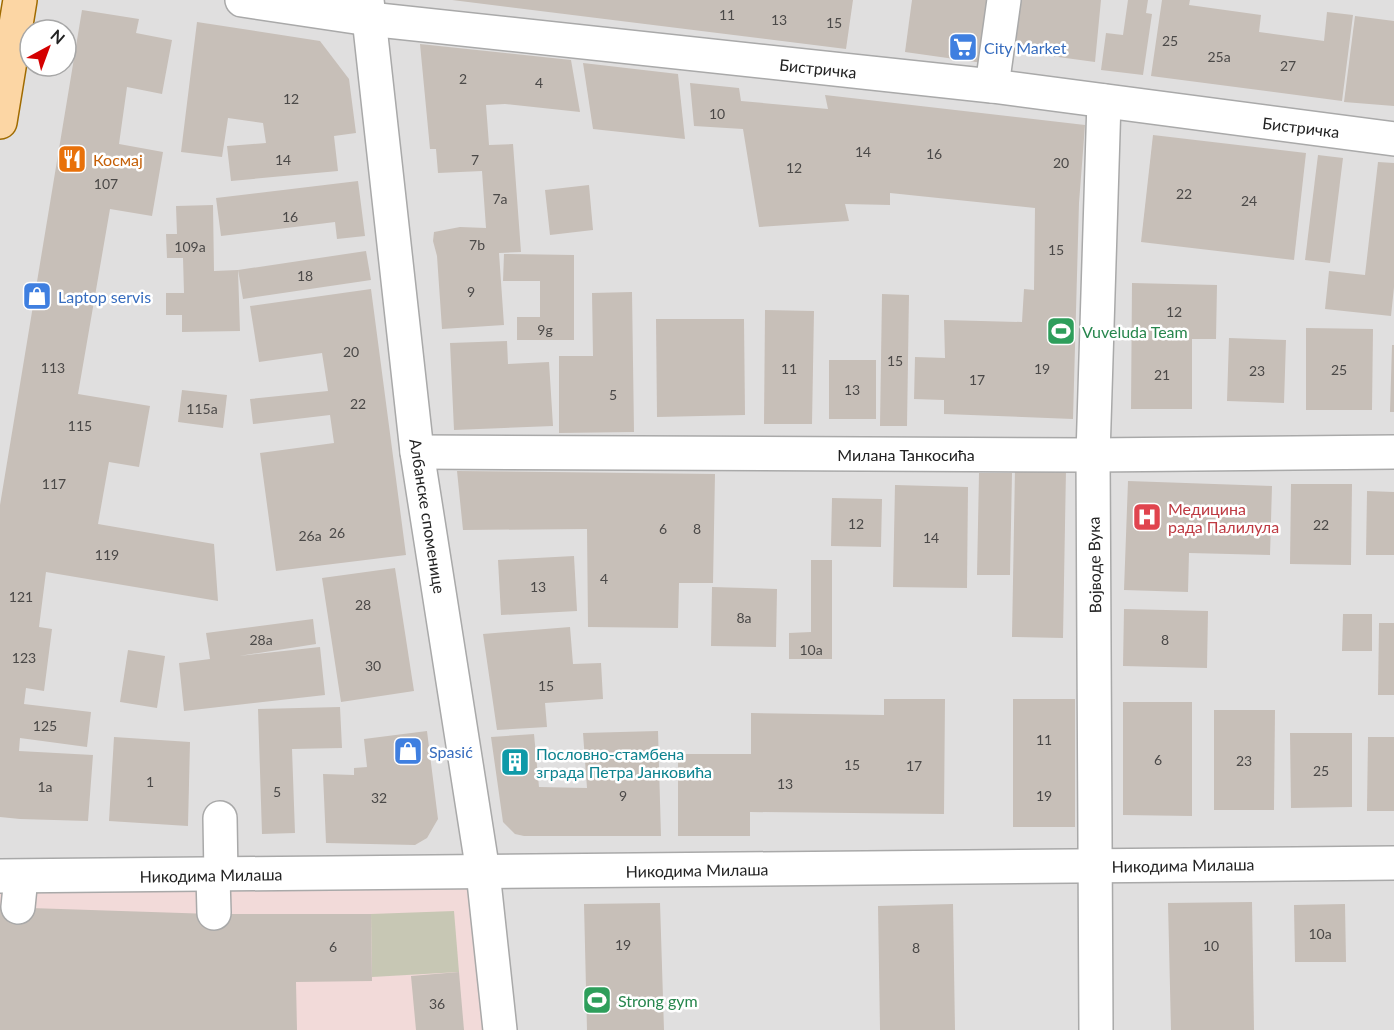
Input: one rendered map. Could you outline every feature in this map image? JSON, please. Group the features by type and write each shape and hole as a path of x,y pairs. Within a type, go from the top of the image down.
{"main road":[{"path":"0,122 20,0"}],"street":[{"name":"Бистричка","path":"242,0 368,10 992,86 1394,139"},
{"path":"992,86 1004,0"},
{"name":"Албанске споменице","path":"368,10 417,452 483,872 500,1030"},
{"name":"Војводе Вука","path":"1096,1030 1097,867 1093,455 1104,101"},
{"name":"Милана Танкосића","path":"417,452 1093,455 1394,452"},
{"path":"214,913 220,818"},
{"name":"Никодима Милаша","path":"13,886 217,876 1394,863"}],"shaded area":[{"path":"20,0 1394,0 1394,1030 500,1030 0,876 0,122"},
{"path":"483,872 500,1030 0,1030 0,875"},
{"path":"454,911 459,972 372,977 371,914"}],"building":[{"path":"452,0 853,0 846,49"},
{"path":"912,0 991,0 983,63 905,52"},
{"path":"1021,0 1101,0 1095,62 1015,51"},
{"path":"1128,0 1148,0 1146,13 1152,14 1143,75 1101,70 1106,33 1123,35"},
{"path":"1162,0 1190,0 1189,5 1261,15 1259,32 1324,41 1327,12 1353,15 1342,101 1151,76"},
{"path":"82,10 139,19 136,33 172,40 162,94 127,87 119,144 163,152 152,216 110,209 78,394 150,406 139,467 109,462 98,524 214,544 218,601 46,572 39,627 52,629 44,691 26,688 24,704 91,712 87,747 20,738 19,751 93,755 88,821 20,819 0,817 0,505 71,78 78,78 78,34"},
{"path":"1355,16 1394,21 1394,106 1344,102"},
{"path":"197,22 320,41 349,79 356,133 334,136 338,171 231,181 227,146 266,143 263,123 228,118 222,157 181,152"},
{"path":"420,44 571,60 580,112 505,104 486,105 489,145 513,144 521,252 499,253 504,325 442,329 434,232 460,227 486,228 482,171 438,173 436,149 430,149"},
{"path":"583,63 678,74 685,139 593,129"},
{"path":"690,83 739,88 741,101 828,109 825,95 1085,125 1079,203 1073,419 944,414 944,400 914,399 915,357 945,358 944,320 1022,322 1024,289 1034,290 1035,208 890,193 890,205 845,204 849,221 759,227 743,129 694,126"},
{"path":"1153,135 1306,153 1294,260 1141,242"},
{"path":"1318,155 1343,158 1330,263 1305,260"},
{"path":"1378,162 1394,163 1394,287 1391,316 1325,309 1329,271 1365,275"},
{"path":"358,181 365,236 337,239 335,222 221,236 216,198"},
{"path":"589,185 593,230 550,235 545,190"},
{"path":"213,205 214,271 238,270 240,331 182,332 182,315 166,315 166,293 184,293 183,258 167,258 166,234 177,234 176,206"},
{"path":"366,251 371,280 243,299 238,270"},
{"path":"504,254 574,255 574,340 517,340 517,317 540,317 540,281 503,281"},
{"path":"1132,283 1217,285 1216,339 1192,339 1192,409 1131,409"},
{"path":"371,289 406,555 276,571 260,453 334,443 330,415 253,424 250,399 328,391 322,353 259,362 250,306"},
{"path":"632,292 634,432 559,433 559,356 593,356 592,293"},
{"path":"882,294 909,295 907,426 880,426"},
{"path":"765,310 814,311 812,424 764,424"},
{"path":"656,319 744,319 745,415 657,417"},
{"path":"1306,328 1373,329 1372,410 1306,410"},
{"path":"1229,338 1286,340 1284,403 1227,401"},
{"path":"507,341 508,364 549,362 553,426 454,430 450,343"},
{"path":"1392,345 1394,345 1394,412 1390,412"},
{"path":"829,360 876,360 876,419 829,419"},
{"path":"182,390 227,395 223,428 178,422"},
{"path":"1015,468 1066,469 1063,638 1012,637"},
{"path":"457,471 715,474 713,583 679,583 678,628 588,627 587,529 463,530"},
{"path":"979,473 1012,473 1010,575 977,575"},
{"path":"1128,481 1272,486 1270,555 1189,553 1188,592 1124,590"},
{"path":"1291,484 1352,484 1351,565 1290,564"},
{"path":"895,485 968,487 967,588 893,587"},
{"path":"1367,491 1394,492 1394,555 1366,555"},
{"path":"832,498 882,499 881,547 831,546"},
{"path":"574,556 577,611 501,615 498,560"},
{"path":"811,560 832,560 832,659 789,659 789,633 811,632"},
{"path":"395,568 414,691 341,702 322,578"},
{"path":"712,587 777,589 776,647 711,646"},
{"path":"1124,609 1208,611 1207,668 1123,666"},
{"path":"1343,614 1372,614 1372,651 1342,651"},
{"path":"313,619 316,644 239,656 320,647 325,695 184,711 179,663 210,659 206,633"},
{"path":"1379,623 1394,623 1394,695 1378,695"},
{"path":"570,627 573,664 601,663 603,699 545,703 547,727 497,730 483,634"},
{"path":"128,650 165,656 157,708 120,702"},
{"path":"884,699 945,699 944,814 750,812 750,836 678,836 678,754 751,754 751,713 884,715"},
{"path":"1013,699 1075,699 1075,827 1013,827"},
{"path":"1123,702 1192,702 1192,816 1123,815"},
{"path":"340,707 342,748 292,749 295,833 262,834 258,709"},
{"path":"1214,710 1275,710 1274,810 1214,810"},
{"path":"427,731 438,819 427,838 415,845 326,843 323,774 354,775 354,768 367,767 364,739"},
{"path":"658,731 661,836 524,836 515,834 503,822 491,737 534,734 539,787 587,788 583,733"},
{"path":"1290,733 1352,733 1352,807 1291,808"},
{"path":"114,737 190,742 188,826 109,821"},
{"path":"1368,737 1394,737 1394,811 1367,811"},
{"path":"1252,902 1254,1030 1171,1030 1168,903"},
{"path":"660,903 664,1030 587,1030 584,904"},
{"path":"953,904 955,1030 880,1030 878,906"},
{"path":"1345,904 1346,962 1295,962 1294,905"},
{"path":"0,907 212,914 371,914 372,981 296,982 297,1030 0,1030"},
{"path":"459,972 464,1030 416,1030 411,976"}],"place":[{"name":"City Market","path":"963,47"},
{"name":"Космај","path":"72,159"},
{"name":"Laptop servis","path":"37,296"},
{"name":"Vuveluda Team","path":"1061,331"},
{"name":"Медицина рада Палилула","path":"1147,517"},
{"name":"Spasić","path":"408,751"},
{"name":"Пословно-стамбена зграда Петра Јанковића","path":"515,762"},
{"name":"Strong gym","path":"597,1000"}]}
